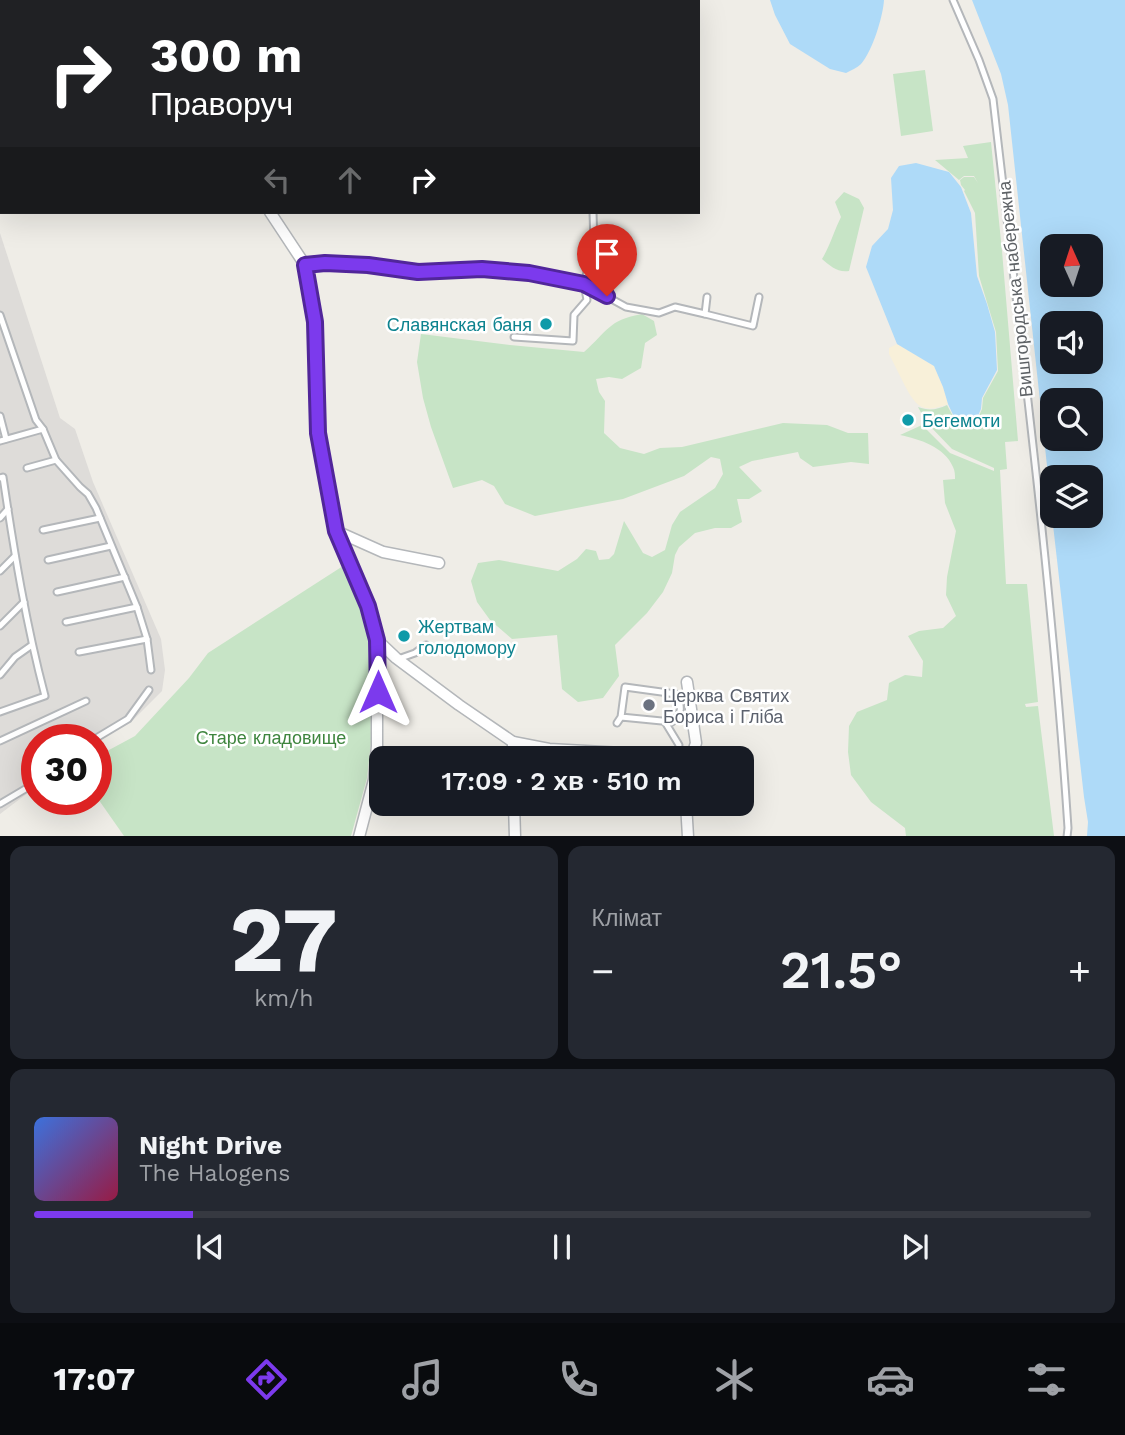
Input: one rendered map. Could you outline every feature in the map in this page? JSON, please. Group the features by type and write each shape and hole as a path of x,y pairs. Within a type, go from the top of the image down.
{"street":[{"path":"272,214 305,265 315,322 318,433 336,531 368,606 377,640 377,746 374,780 359,836"},
{"path":"336,531 383,552 439,563"},
{"path":"377,640 459,705 513,742 534,746"},
{"path":"687,682 694,746"},
{"path":"514,816 515,836"},
{"path":"687,816 688,836"}],"lane":[{"name":"Вишгородська набережна","path":"953,0 993,99 1039,499 1064,765 1067,836"},
{"path":"514,337 573,341 574,315 587,300 584,284 594,244 593,214"},
{"path":"305,265 368,265 418,272 482,269 529,273 584,284 626,307 651,313 675,307 753,326 759,297"},
{"path":"705,314 707,297"},
{"path":"0,315 36,420 44,429 56,460 88,494 100,518 137,607 147,639 151,670"},
{"path":"0,416 3,440 44,429"},
{"path":"27,468 56,460"},
{"path":"0,478 3,477 32,645 45,696 0,712"},
{"path":"0,518 8,509"},
{"path":"43,530 100,518"},
{"path":"48,560 111,546"},
{"path":"0,571 15,556"},
{"path":"57,592 125,577"},
{"path":"0,626 24,602"},
{"path":"66,622 137,607"},
{"path":"79,652 147,639"},
{"path":"0,675 15,657 32,645"},
{"path":"398,659 415,653 426,645"},
{"path":"625,687 676,694 681,704 679,715 672,722 665,722 619,720 625,687"},
{"path":"112,729 128,719 149,690"},
{"path":"0,741 86,701"},
{"path":"665,722 679,746"},
{"path":"0,804 21,792"}],"shaded area":[{"path":"0,233 60,418 75,429 93,482 161,639 165,670 162,691 130,723 112,733 112,724 21,724 21,798 0,814"}],"green space":[{"path":"925,70 933,131 901,136 893,74"},
{"path":"991,142 1018,441 1005,442 1007,469 1000,470 1006,584 1027,584 1038,702 1025,704 1026,707 1038,706 1054,836 906,836 905,828 871,802 851,775 849,726 857,712 887,700 889,683 905,675 922,677 923,661 908,636 919,631 943,628 956,616 946,595 956,531 945,503 943,480 955,479 954,470 938,449 900,435 922,425 950,453 994,471 994,468 952,449 926,422 918,407 932,409 947,405 955,420 965,423 978,418 983,398 998,371 996,332 979,276 975,213 960,180 974,177 978,183 974,176 964,176 959,180 935,160 968,158 963,146"},
{"path":"844,192 859,199 864,208 849,271 834,268 822,259 841,217 835,202"},
{"path":"642,314 654,321 657,335 645,343 641,368 622,379 596,379 599,392 605,401 604,433 620,448 644,454 660,448 682,447 783,423 827,425 848,433 868,433 869,464 851,462 813,467 800,458 798,452 752,461 739,467 762,491 749,499 737,499 742,522 731,528 715,528 695,533 679,547 672,573 663,592 647,613 615,645 619,676 603,698 578,702 562,689 557,635 512,639 490,620 477,602 471,581 478,563 499,560 558,571 577,559 586,549 596,551 599,560 609,559 614,554 624,521 643,553 652,557 665,550 672,525 680,512 715,488 723,474 720,459 711,457 684,476 623,499 535,516 505,504 494,486 482,480 453,488 423,398 417,362 421,334 584,352 615,323"},
{"name":"Старе кладовище","path":"343,566 366,611 370,675 371,742 367,778 351,836 124,836 109,815 112,815 112,748 135,736 189,678 208,653"}],"sand":[{"path":"897,344 934,366 948,404 926,408 916,403 889,354 889,348"}],"water":[{"path":"770,0 884,0 879,25 869,51 861,64 846,73 830,69 790,44"},
{"path":"972,0 1125,0 1125,836 1087,836 1088,822 1053,528 1103,528 1103,465 1047,465 1045,451 1103,451 1103,388 1040,388 1040,401 1008,105 1001,74"},
{"path":"916,163 949,172 961,187 971,213 977,276 995,332 997,370 982,398 977,418 965,422 955,419 934,366 897,344 866,267 872,246 888,229 893,210 891,178 899,166"}],"place":[{"name":"Славянская баня","path":"546,324"},
{"name":"Бегемоти","path":"908,420"},
{"name":"Жертвам голодомору","path":"404,636"},
{"name":"Церква Святих Бориса і Гліба","path":"649,705"}],"route":[{"path":"378,692 377,640 368,606 336,531 318,433 315,322 305,265 368,265 418,272 482,269 529,273 584,284 607,296"}]}
